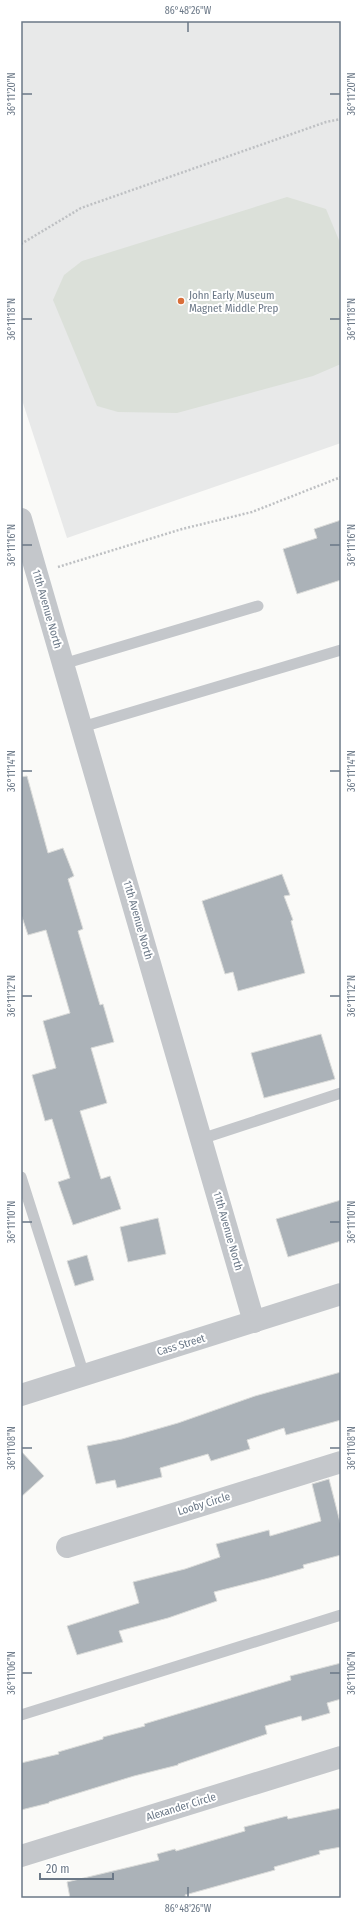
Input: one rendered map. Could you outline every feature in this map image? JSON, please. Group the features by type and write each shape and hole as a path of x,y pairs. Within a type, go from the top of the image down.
{"street":[{"name":"11th Avenue North","path":"21,519 254,1322"},
{"name":"Cass Street","path":"21,1395 341,1294"},
{"name":"Looby Circle","path":"67,1546 341,1462"},
{"name":"Alexander Circle","path":"21,1856 341,1757"}],"lane":[{"path":"63,664 258,606"},
{"path":"82,727 341,650"},
{"path":"201,1139 341,1093"},
{"path":"21,1177 84,1375"},
{"path":"21,1715 341,1615"}],"path":[{"path":"21,244 81,208 326,122 341,119"},
{"path":"54,569 182,529 252,512 341,477"}],"shaded area":[{"name":"John Early Museum Magnet Middle Prep","path":"21,21 341,21 341,443 67,538 21,397"},
{"path":"287,197 326,209 341,245 341,364 313,376 177,413 118,412 97,406 53,300 64,275 82,261"}],"building":[{"path":"341,520 341,580 297,594 283,549 317,538 314,529"},
{"path":"27,776 48,853 63,848 74,876 68,879 83,929 78,931 100,1005 103,1004 114,1042 91,1048 107,1103 80,1111 101,1179 110,1176 121,1209 73,1225 58,1182 70,1178 52,1119 45,1121 32,1075 56,1068 43,1021 70,1013 46,930 28,935 21,914 21,777"},
{"path":"282,874 290,895 284,896 293,920 291,921 305,973 238,991 233,972 225,974 202,901"},
{"path":"321,1034 335,1079 264,1098 251,1053"},
{"path":"341,1200 341,1241 288,1257 276,1219"},
{"path":"158,1218 166,1254 128,1262 120,1227"},
{"path":"87,1255 94,1280 75,1286 67,1261"},
{"path":"341,1372 341,1420 286,1435 284,1428 247,1440 250,1449 211,1461 208,1454 160,1468 162,1477 117,1488 115,1480 96,1484 87,1446 122,1439 178,1423 255,1396"},
{"path":"21,1451 44,1476 21,1497"},
{"path":"329,1479 341,1526 341,1555 303,1565 304,1568 214,1592 217,1601 168,1618 119,1631 123,1642 77,1655 67,1626 139,1603 133,1582 185,1569 220,1557 216,1544 269,1530 270,1536 321,1521 312,1484"},
{"path":"341,1663 341,1699 327,1703 330,1713 302,1721 301,1716 265,1726 267,1734 178,1765 134,1776 49,1803 21,1810 21,1763 59,1754 58,1752 103,1739 103,1737 145,1726 144,1724 291,1680 290,1676"},
{"path":"341,1808 341,1847 319,1851 320,1854 274,1867 275,1870 185,1895 186,1898 70,1898 67,1882 159,1860 157,1854 175,1849 176,1851 245,1831 244,1827 287,1816 288,1819"}],"place":[{"name":"John Early Museum Magnet Middle Prep","path":"181,301"}]}
